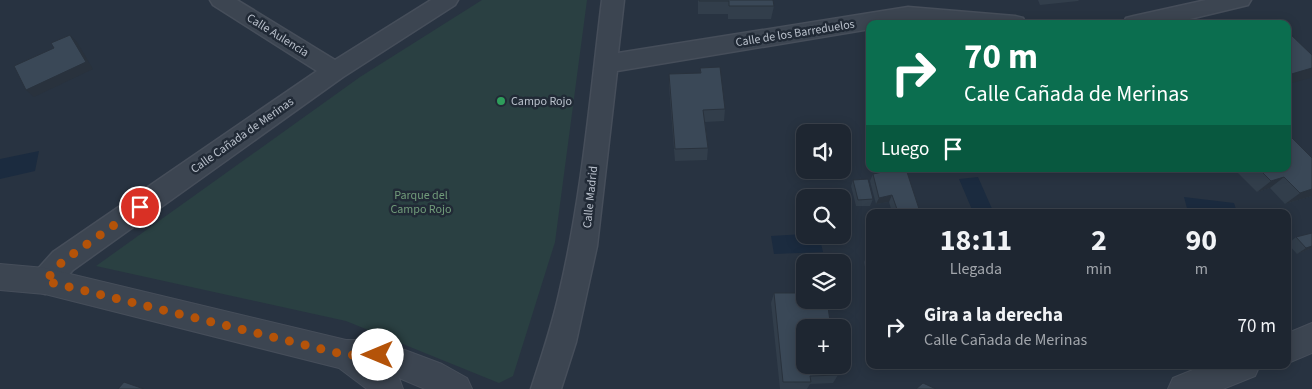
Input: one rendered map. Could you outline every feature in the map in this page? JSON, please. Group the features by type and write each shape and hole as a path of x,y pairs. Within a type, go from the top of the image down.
{"street":[{"name":"Calle Aulencia","path":"221,0 335,71"},
{"name":"Calle Cañada de Merinas","path":"45,281 63,261 335,71 447,0"},
{"name":"Calle Madrid","path":"546,389 556,361 584,247 613,0"},
{"path":"1152,20 1240,0"},
{"name":"Calle de los Barreduelos","path":"877,20 908,15 967,20"},
{"name":"Calle de los Barreduelos","path":"605,64 866,22"},
{"path":"0,277 45,281 346,355 378,355 442,380 456,389"},
{"path":"1291,347 1312,338"},
{"path":"346,355 376,375 387,389"},
{"path":"1184,389 1234,369"}],"green space":[{"name":"Parque del Campo Rojo","path":"482,0 587,0 555,242 513,376 499,383 346,321 96,266 360,77"}],"water":[{"path":"39,151 35,171 0,179 0,159"},
{"path":"978,177 992,209 972,209 959,179"},
{"path":"1184,197 1234,203 1236,209 1187,209"},
{"path":"796,235 796,244 821,244 823,252 774,254 771,236"}],"building":[{"path":"699,0 773,0 774,6 729,6 729,1"},
{"path":"70,35 86,62 26,90 14,66 54,48 51,43"},
{"path":"1291,35 1312,55 1312,68 1291,74"},
{"path":"720,67 725,109 703,110 708,148 675,149 669,74 701,73 700,68"},
{"path":"1291,137 1312,158 1312,189 1300,193 1284,177 1271,181 1262,172 1291,172"},
{"path":"907,172 919,209 897,209 892,195 879,198 873,174"},
{"path":"868,179 873,199 858,200 853,180"},
{"path":"1312,233 1312,246 1306,248 1296,237"},
{"path":"774,293 796,293 796,309 828,309 830,319 796,319 796,374 838,375 810,376 811,382 783,382"},
{"path":"124,382 144,389 118,389"},
{"path":"923,383 936,389 916,389"}],"place":[{"name":"Campo Rojo","path":"501,101"}],"route":[{"path":"140,207 63,261 45,281 346,355 378,355"}]}
